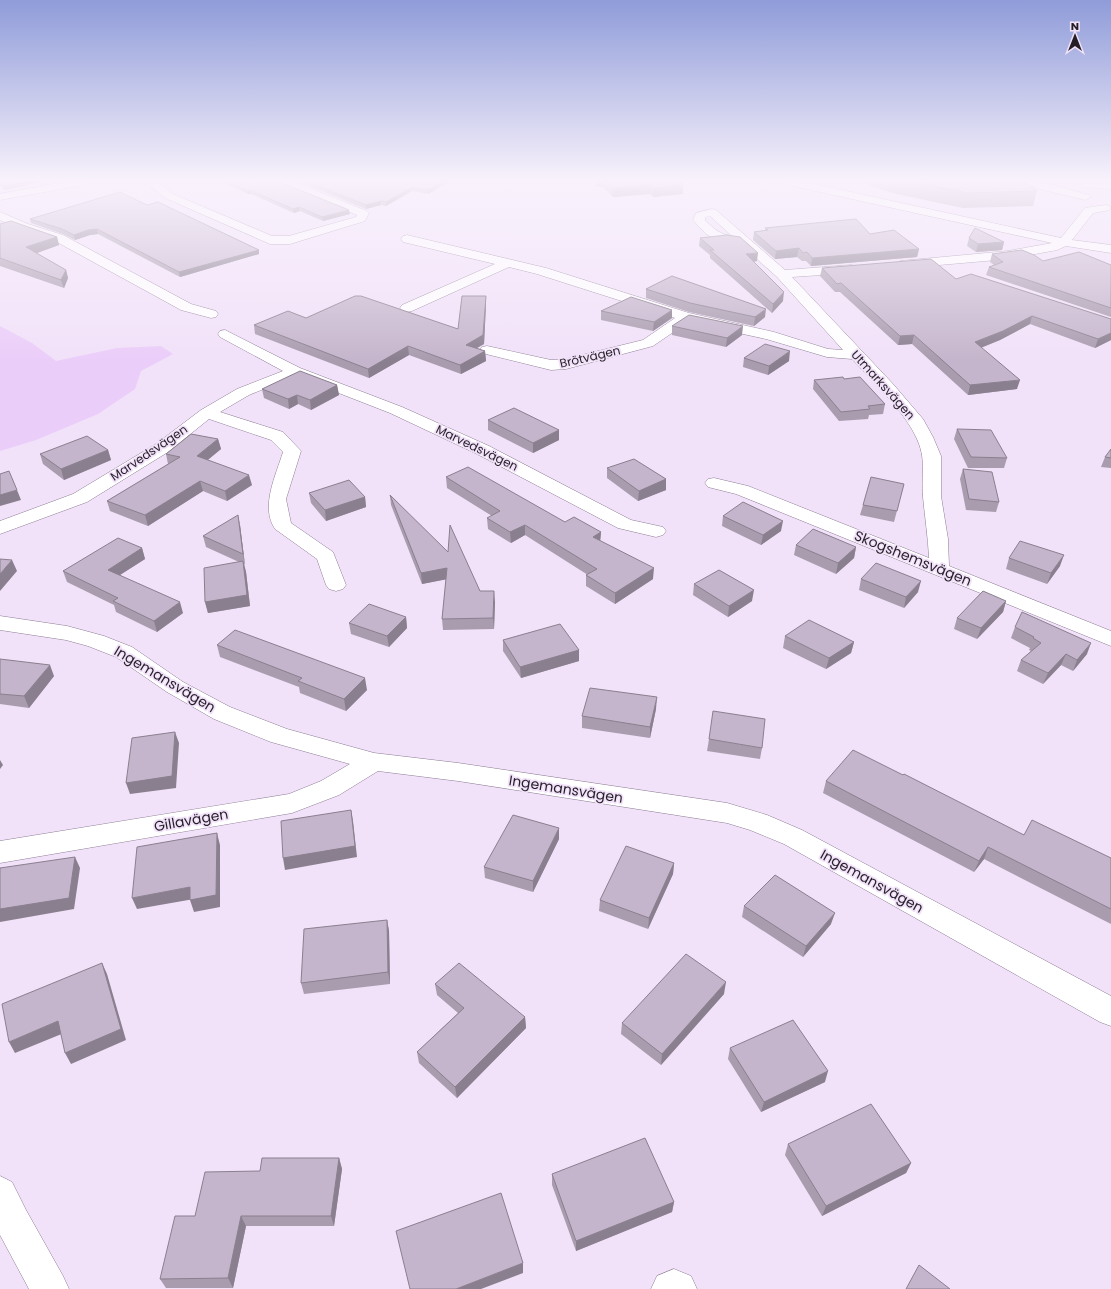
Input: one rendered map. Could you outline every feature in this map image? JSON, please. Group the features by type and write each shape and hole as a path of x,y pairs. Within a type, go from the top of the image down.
{"street":[{"path":"63,240 186,307 211,314"},
{"path":"412,240 541,271 590,285 686,317 768,335 827,353 856,355"},
{"name":"Utmarksvägen","path":"745,240 782,274 887,387 917,423 926,437 932,456 932,496 938,539 939,569"},
{"path":"1056,240 1111,249"},
{"path":"894,265 1008,255 1057,246 1064,242"},
{"path":"941,261 950,268 961,273"},
{"path":"407,308 507,263"},
{"path":"782,274 862,268"},
{"name":"Brötvägen","path":"487,350 551,365 566,364 648,343 686,317"},
{"name":"Marvedsvägen","path":"225,334 295,371 396,410 475,446 625,524 656,531"},
{"name":"Marvedsvägen","path":"0,528 80,498 162,448 207,413 243,392 295,371"},
{"path":"207,413 277,436 292,451 277,499 282,524 326,556 336,585"},
{"name":"Skogshemsvägen","path":"714,483 742,490 1111,639"},
{"name":"Ingemansvägen","path":"0,623 67,633 96,641 124,652 175,687 222,713 280,736 374,762 466,774 727,813 758,822 793,837 1111,1012"},
{"name":"Gillavägen","path":"0,852 292,803 330,788 374,762"},
{"path":"0,1194 13,1223 50,1289"},
{"path":"670,1289 678,1289"}],"shaded area":[{"path":"0,326 32,343 56,361 117,348 161,346 173,354 141,371 135,389 98,414 36,440 0,451"}],"building":[{"path":"0,240 47,240 26,247 66,270 61,280 0,258"},
{"path":"118,240 238,240 259,250 179,272"},
{"path":"703,240 744,240 758,253 746,254 784,292 773,304 710,250 714,250"},
{"path":"763,240 907,240 919,249 812,258 807,252 803,253 799,248 776,251"},
{"path":"972,240 1000,240 1004,242 978,244"},
{"path":"1022,250 1043,261 1079,252 1111,265 1111,308 989,267 1003,262 992,254"},
{"path":"931,259 956,279 971,274 1111,319 1111,333 1098,339 1032,316 1003,331 975,342 1020,380 970,385 914,335 900,336 841,283 837,284 822,268"},
{"path":"672,276 766,309 755,317 690,303 646,289"},
{"path":"355,296 361,296 458,329 462,296 486,296 483,335 466,345 485,351 460,365 408,346 368,369 254,325 288,311 306,318"},
{"path":"631,297 672,310 654,322 601,311"},
{"path":"689,315 743,326 727,338 672,326"},
{"path":"765,344 790,351 769,366 744,358"},
{"path":"300,371 337,385 310,400 297,395 288,399 262,389"},
{"path":"843,377 844,379 860,377 885,404 868,406 870,409 841,412 814,380"},
{"path":"514,408 559,430 533,443 488,420"},
{"path":"957,429 991,430 1007,458 971,457"},
{"path":"191,434 218,439 197,456 249,475 225,491 200,481 145,515 107,501 180,457 166,454"},
{"path":"87,436 108,450 61,469 40,454"},
{"path":"1111,449 1111,458 1105,457"},
{"path":"634,459 666,479 639,491 607,468"},
{"path":"468,467 565,522 574,517 601,532 593,537 654,568 615,593 586,575 597,569 525,525 510,532 487,518 500,511 446,477"},
{"path":"963,469 992,472 999,502 969,499"},
{"path":"9,471 17,490 0,495 0,474"},
{"path":"871,477 904,484 897,511 863,505"},
{"path":"349,480 365,497 325,510 309,493"},
{"path":"390,495 448,552 450,525 480,591 494,591 493,618 442,619 447,568 421,573"},
{"path":"743,502 783,521 763,535 723,516"},
{"path":"238,515 243,554 203,536"},
{"path":"813,529 856,547 838,563 796,545"},
{"path":"118,538 142,548 108,570 180,602 154,621 113,601 118,598 63,571"},
{"path":"1020,541 1064,555 1051,573 1009,558"},
{"path":"0,559 12,560 0,574"},
{"path":"243,561 247,595 205,602 204,568"},
{"path":"876,563 921,581 906,597 861,579"},
{"path":"719,570 754,590 729,606 694,584"},
{"path":"983,591 1006,601 981,628 957,618"},
{"path":"369,604 406,617 387,636 349,623"},
{"path":"1022,612 1091,643 1077,660 1066,654 1048,673 1021,660 1041,643 1033,638 1034,637 1015,627"},
{"path":"809,620 854,642 829,658 785,636"},
{"path":"560,624 579,650 520,667 503,640"},
{"path":"235,630 365,678 344,699 298,681 302,678 217,645"},
{"path":"0,659 50,665 24,696 0,694"},
{"path":"590,688 657,697 650,727 582,716"},
{"path":"713,711 765,719 762,748 709,739"},
{"path":"175,732 172,776 126,783 132,738"},
{"path":"853,750 903,775 904,774 1024,835 1032,820 1111,858 1111,909 988,847 979,861 826,781"},
{"path":"351,810 355,846 283,858 281,821"},
{"path":"513,815 559,828 533,881 484,867"},
{"path":"217,833 216,895 190,900 190,887 132,898 137,847"},
{"path":"626,846 674,863 649,918 600,900"},
{"path":"75,857 69,898 0,909 0,868"},
{"path":"775,875 835,913 806,946 744,906"},
{"path":"387,920 388,972 301,983 304,929"},
{"path":"686,954 726,982 662,1054 622,1023"},
{"path":"102,963 121,1029 65,1053 58,1021 9,1042 2,1004"},
{"path":"459,963 525,1017 455,1087 417,1052 464,1008 435,984"},
{"path":"793,1020 828,1071 764,1102 730,1048"},
{"path":"871,1104 911,1163 826,1206 788,1144"},
{"path":"645,1138 674,1202 576,1241 552,1174"},
{"path":"262,1158 339,1158 331,1216 241,1216 228,1278 160,1279 175,1216 195,1216 205,1172 260,1171"},
{"path":"501,1193 523,1263 456,1289 410,1289 396,1231"},
{"path":"919,1265 950,1289 906,1289"}]}
